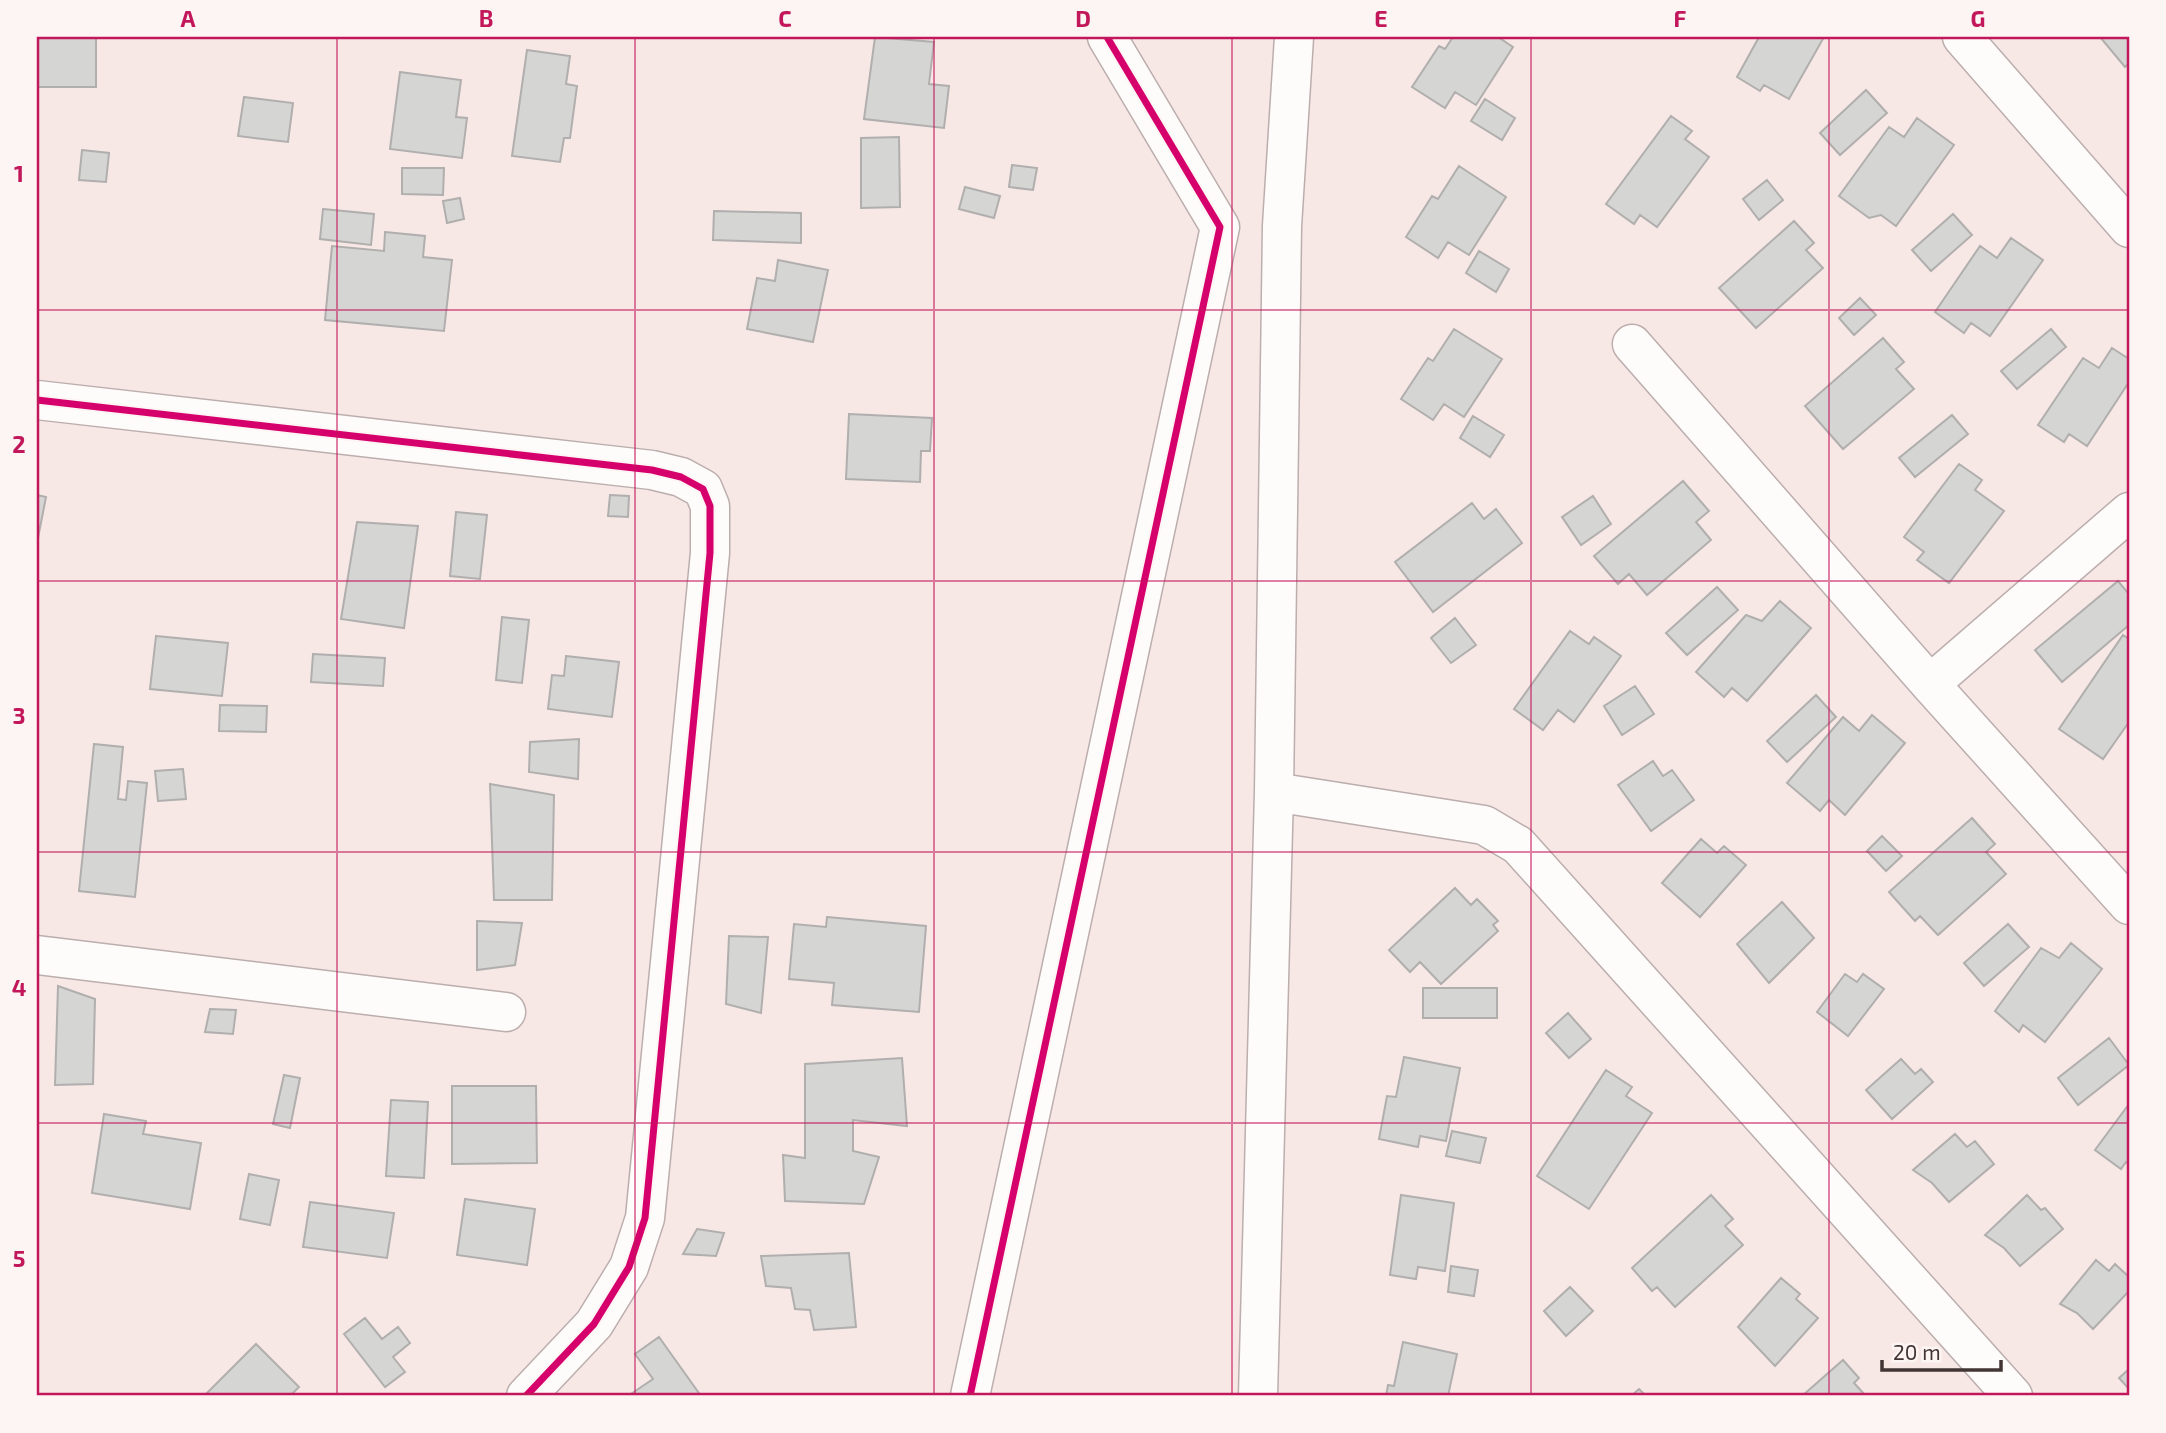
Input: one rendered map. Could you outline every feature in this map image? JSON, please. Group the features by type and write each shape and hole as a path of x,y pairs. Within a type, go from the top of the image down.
{"street":[{"path":"970,1396 1220,227 1107,37"},
{"path":"1258,1396 1274,792 1282,226 1294,37"},
{"path":"1962,37 2129,228"},
{"path":"1220,227 1282,226"},
{"path":"1632,344 1930,684 2129,905"},
{"path":"37,400 652,470 681,477 703,488 710,506 710,553 645,1218 629,1267 594,1324 526,1396"},
{"path":"1930,684 2129,512"},
{"path":"1274,792 1483,825 1518,845 2013,1396"},
{"path":"37,955 506,1012"}],"building":[{"path":"37,37 96,37 96,87 37,87"},
{"path":"875,37 934,42 929,84 949,86 944,128 864,119"},
{"path":"1453,37 1498,37 1513,47 1476,105 1455,92 1445,108 1412,87 1439,46 1445,49"},
{"path":"1759,37 1824,37 1789,99 1764,85 1760,91 1737,77"},
{"path":"2100,37 2129,37 2129,63 2125,67"},
{"path":"527,50 570,56 566,84 577,86 570,138 564,138 560,162 512,156"},
{"path":"400,72 461,80 456,117 467,118 462,158 390,149"},
{"path":"1866,90 1887,113 1840,155 1820,133"},
{"path":"244,97 293,103 288,142 238,136"},
{"path":"1485,99 1515,118 1502,140 1471,121"},
{"path":"1671,116 1692,131 1685,139 1709,157 1657,227 1640,215 1634,224 1606,204"},
{"path":"1917,118 1954,145 1896,226 1881,215 1869,218 1839,196 1889,127 1904,137"},
{"path":"899,137 900,207 861,208 861,138"},
{"path":"82,150 109,153 106,182 79,180"},
{"path":"1012,165 1037,168 1033,190 1009,187"},
{"path":"1459,166 1506,197 1469,255 1448,242 1438,258 1406,237 1432,196 1438,199"},
{"path":"402,168 444,168 443,195 402,194"},
{"path":"1767,180 1783,200 1759,220 1743,199"},
{"path":"965,187 1000,196 994,218 959,209"},
{"path":"460,198 464,219 447,223 443,201"},
{"path":"323,209 374,214 371,245 320,239"},
{"path":"714,211 801,213 801,243 713,240"},
{"path":"1953,214 1972,235 1931,271 1912,250"},
{"path":"1794,221 1814,243 1806,250 1823,268 1756,328 1719,288"},
{"path":"385,232 425,236 423,257 452,260 444,331 325,320 332,246 384,251"},
{"path":"2011,238 2043,260 1990,336 1971,323 1964,333 1935,312 1980,246 1997,258"},
{"path":"1479,251 1509,269 1496,292 1466,273"},
{"path":"778,260 828,270 813,342 747,329 757,278 775,281"},
{"path":"1860,298 1876,315 1854,335 1839,318"},
{"path":"1454,329 1502,359 1464,417 1444,404 1433,420 1401,399 1428,358 1433,361"},
{"path":"2051,329 2066,347 2017,389 2001,371"},
{"path":"1883,338 1904,362 1896,369 1914,389 1843,449 1805,406"},
{"path":"2112,348 2129,359 2129,382 2087,446 2069,434 2064,442 2038,425 2083,358 2099,368"},
{"path":"849,414 932,418 930,451 921,451 920,482 846,479"},
{"path":"1952,415 1968,434 1915,477 1899,458"},
{"path":"1473,416 1504,435 1490,457 1460,438"},
{"path":"1959,464 1982,480 1975,490 2004,511 1949,583 1917,560 1924,552 1904,537"},
{"path":"1683,481 1709,511 1696,522 1711,540 1647,595 1629,574 1618,584 1594,556"},
{"path":"37,495 46,497 37,543"},
{"path":"610,495 629,496 628,517 608,516"},
{"path":"1593,496 1611,524 1581,545 1562,517"},
{"path":"1472,503 1484,519 1496,509 1522,543 1433,612 1395,562"},
{"path":"456,512 487,515 480,579 450,576"},
{"path":"357,522 418,526 404,628 341,619"},
{"path":"2118,581 2129,594 2129,625 2062,682 2035,650"},
{"path":"1717,587 1738,610 1687,655 1666,633"},
{"path":"1780,601 1811,628 1747,701 1732,688 1724,697 1696,672 1746,615 1762,621"},
{"path":"502,617 529,620 522,683 496,680"},
{"path":"1455,618 1476,645 1451,663 1431,638"},
{"path":"1570,631 1589,644 1594,637 1621,656 1574,722 1558,710 1543,730 1514,709"},
{"path":"2123,635 2129,639 2129,722 2103,759 2059,729"},
{"path":"156,636 228,643 222,696 150,689"},
{"path":"313,654 385,658 383,686 311,682"},
{"path":"566,656 619,662 612,717 548,709 552,675 564,676"},
{"path":"1635,686 1654,714 1622,735 1604,706"},
{"path":"1816,695 1836,717 1787,762 1767,741"},
{"path":"220,705 267,706 266,732 219,731"},
{"path":"1872,715 1905,743 1845,815 1829,800 1820,811 1787,783 1843,717 1859,731"},
{"path":"579,739 578,779 529,772 530,742"},
{"path":"94,744 123,747 118,799 126,800 128,781 147,783 135,897 79,891"},
{"path":"1653,761 1663,776 1672,770 1694,800 1651,831 1618,785"},
{"path":"183,769 186,799 158,801 155,771"},
{"path":"490,784 554,795 552,900 494,900"},
{"path":"1972,818 1995,844 1986,852 2006,874 1938,935 1920,916 1915,921 1889,892"},
{"path":"1882,836 1902,856 1886,871 1867,851"},
{"path":"1701,839 1717,853 1724,846 1746,865 1700,917 1662,883"},
{"path":"1455,888 1471,905 1477,899 1498,921 1493,925 1498,931 1441,984 1420,962 1410,972 1389,950"},
{"path":"1782,902 1814,938 1769,983 1737,944"},
{"path":"827,917 926,926 919,1012 832,1005 834,983 789,979 794,924 826,927"},
{"path":"477,921 522,923 515,965 477,970"},
{"path":"2008,924 2029,947 1984,986 1964,963"},
{"path":"729,936 768,937 761,1013 726,1004"},
{"path":"2071,943 2102,969 2045,1042 2023,1025 2019,1032 1995,1011 2041,948 2059,958"},
{"path":"1845,974 1857,982 1863,974 1884,989 1848,1036 1817,1012"},
{"path":"58,986 95,999 93,1084 55,1085"},
{"path":"1423,988 1497,988 1497,1018 1423,1018"},
{"path":"210,1009 236,1010 233,1034 205,1032"},
{"path":"1568,1013 1591,1039 1569,1058 1546,1033"},
{"path":"2109,1038 2129,1065 2078,1105 2058,1078"},
{"path":"1404,1057 1460,1068 1446,1141 1420,1136 1418,1147 1379,1139 1387,1096 1396,1097"},
{"path":"902,1058 907,1126 853,1120 853,1151 879,1157 864,1204 785,1201 783,1155 805,1158 805,1064"},
{"path":"1901,1059 1915,1074 1921,1069 1933,1082 1892,1119 1866,1090"},
{"path":"1606,1070 1632,1087 1626,1096 1652,1113 1589,1209 1537,1176"},
{"path":"284,1075 300,1078 290,1128 273,1124"},
{"path":"452,1086 536,1086 537,1163 452,1164"},
{"path":"391,1100 428,1102 424,1178 386,1176"},
{"path":"2129,1104 2129,1164 2126,1162 2121,1169 2095,1150"},
{"path":"104,1114 146,1121 143,1134 201,1143 190,1209 92,1193"},
{"path":"1452,1131 1486,1138 1480,1163 1446,1156"},
{"path":"1955,1134 1967,1147 1975,1141 1994,1164 1949,1202 1932,1183 1913,1170"},
{"path":"249,1174 279,1180 270,1225 240,1219"},
{"path":"1401,1195 1454,1203 1445,1271 1418,1267 1416,1279 1390,1275"},
{"path":"1711,1195 1733,1219 1725,1226 1743,1245 1675,1307 1657,1287 1652,1291 1632,1268"},
{"path":"2027,1195 2041,1210 2045,1208 2063,1229 2020,1266 2004,1248 1985,1235"},
{"path":"465,1199 535,1209 527,1265 457,1255"},
{"path":"310,1202 394,1213 387,1258 303,1247"},
{"path":"697,1229 724,1233 716,1256 683,1254"},
{"path":"849,1253 856,1327 814,1330 810,1310 795,1309 791,1288 766,1286 761,1256"},
{"path":"2096,1260 2109,1271 2115,1264 2129,1277 2129,1291 2093,1329 2077,1313 2060,1304"},
{"path":"1451,1266 1478,1270 1474,1296 1448,1292"},
{"path":"1781,1278 1800,1294 1796,1299 1818,1318 1775,1366 1738,1327"},
{"path":"1570,1287 1593,1311 1566,1336 1544,1311"},
{"path":"365,1318 382,1339 398,1327 410,1343 393,1357 405,1372 385,1387 344,1334"},
{"path":"659,1337 701,1396 628,1396 653,1379 635,1354"},
{"path":"1403,1342 1457,1354 1448,1396 1386,1396 1388,1385 1394,1386"},
{"path":"256,1344 299,1387 290,1396 210,1396 207,1393"},
{"path":"1843,1360 1859,1378 1854,1383 1866,1396 1802,1396"},
{"path":"2129,1369 2129,1389 2119,1378"},
{"path":"1639,1389 1646,1396 1631,1396"}],"cycle path":[{"path":"970,1396 1220,227 1107,37"},
{"path":"37,400 652,470 681,477 703,489 710,506 710,553 645,1218 629,1267 594,1324 526,1396"}]}
